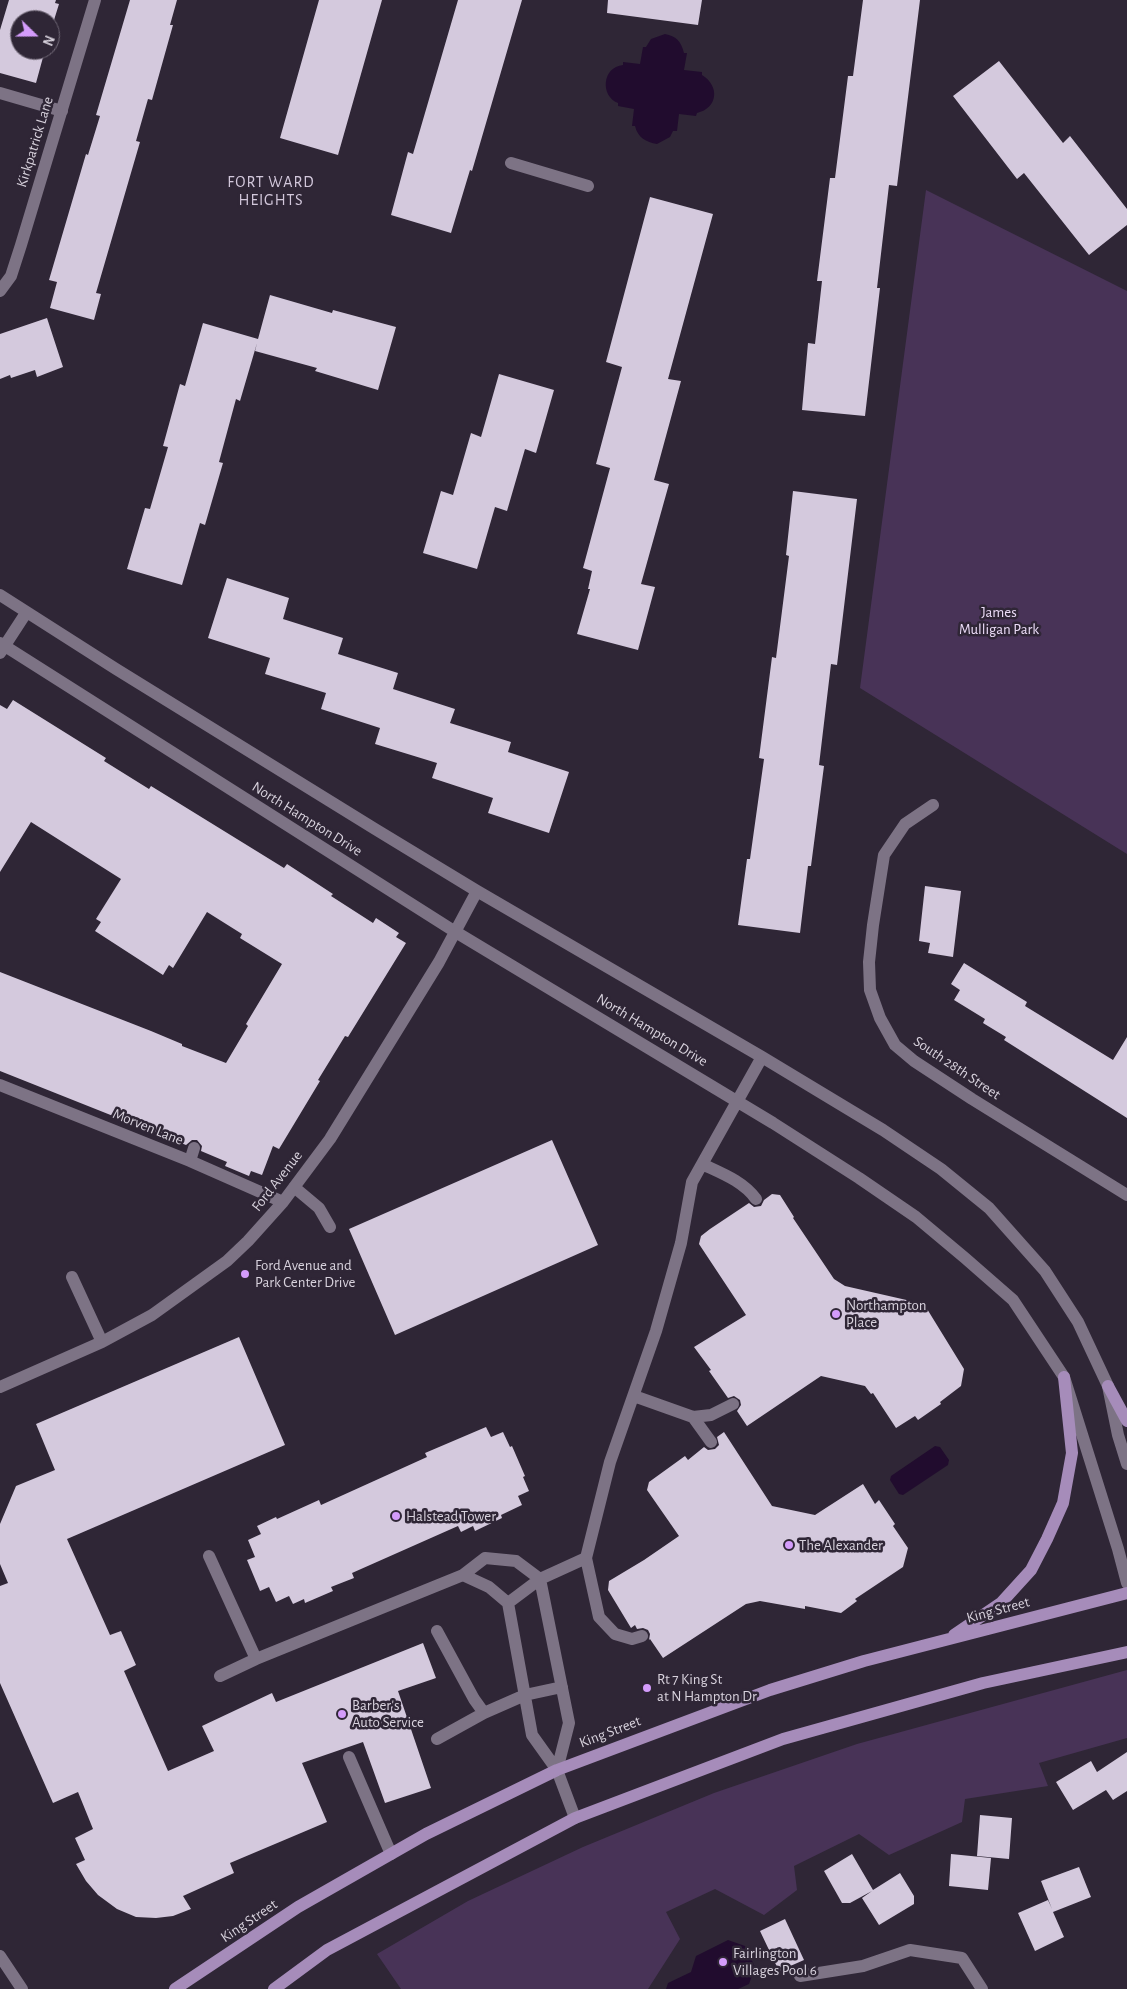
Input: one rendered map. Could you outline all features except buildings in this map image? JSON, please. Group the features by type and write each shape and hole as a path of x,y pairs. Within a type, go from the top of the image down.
{"main road":[{"path":"946,1641 1001,1603 1031,1570 1048,1539 1063,1503 1072,1452 1064,1377"},
{"path":"1108,1386 1127,1421"},
{"name":"King Street","path":"175,1989 298,1907 426,1834 556,1770 770,1690 864,1661 1127,1593"},
{"path":"274,1989 327,1950 575,1818 783,1739 983,1683 1127,1652"}],"street":[{"name":"Kirkpatrick Lane","path":"0,291 11,276 95,0"},
{"path":"0,93 62,111"},
{"path":"511,163 588,186"},
{"name":"North Hampton Drive","path":"0,595 26,613 477,891 762,1057 883,1130 941,1168 989,1208 1045,1271 1078,1322 1108,1386 1118,1435 1127,1464"},
{"path":"2,647 26,613"},
{"name":"North Hampton Drive","path":"2,647 454,931 738,1101 916,1217 1013,1300 1064,1377 1116,1540 1127,1584"},
{"name":"South 28th Street","path":"933,805 905,824 884,855 869,962 870,990 880,1018 895,1045 914,1061 1127,1195"},
{"name":"Ford Avenue","path":"0,1387 102,1342 152,1315 227,1261 248,1241 283,1202 330,1139 439,962 477,891"},
{"path":"642,1636 632,1639 615,1634 599,1617 586,1558 610,1462 656,1331 681,1243 692,1182 762,1057"},
{"name":"Morven Lane","path":"0,1085 192,1155 283,1202"},
{"path":"702,1164 734,1179 751,1192 756,1199"},
{"path":"294,1187 319,1208 330,1227"},
{"path":"72,1277 102,1342"},
{"path":"634,1396 693,1416 711,1415 733,1404"},
{"path":"693,1416 711,1442"},
{"path":"209,1556 256,1659"},
{"path":"220,1676 256,1659 462,1575 485,1558 516,1561 540,1579 569,1723 556,1770"},
{"path":"508,1604 540,1579 586,1558"},
{"path":"462,1575 489,1587 508,1604 532,1734 556,1770 575,1818"},
{"path":"437,1631 474,1699 484,1713"},
{"path":"437,1739 484,1713 525,1695 562,1687"},
{"path":"349,1757 391,1854"},
{"path":"800,1976 863,1966 910,1950 962,1958 982,1989"},
{"path":"0,1956 22,1989"}],"green space":[{"name":"James Mulligan Park","path":"926,190 1127,291 1127,854 860,688"},
{"path":"1127,1670 1127,1738 1039,1763 1048,1786 965,1799 962,1822 889,1855 859,1834 794,1866 797,1890 764,1915 715,1889 666,1912 680,1939 648,1989 401,1989 377,1954 468,1901 583,1847 714,1793 857,1744"}],"shaded area":[{"path":"665,34 677,40 684,53 687,53 684,70 702,72 702,75 712,85 714,96 713,102 697,113 696,116 679,114 677,131 673,131 670,137 657,144 646,141 640,136 635,126 632,126 634,109 618,106 618,103 608,94 606,82 607,76 611,71 623,65 623,62 640,64 643,47 646,47 651,39"},
{"path":"935,1446 940,1447 949,1460 948,1465 903,1495 899,1494 890,1480 891,1476"},
{"name":"Fairlington Villages Pool 6","path":"728,1940 745,1946 755,1967 749,1984 738,1989 666,1989 668,1983 691,1972 696,1956"}],"place":[{"name":"Ford Avenue and Park Center Drive","path":"245,1274"},
{"name":"Northampton Place","path":"836,1314"},
{"name":"Halstead Tower","path":"396,1516"},
{"name":"The Alexander","path":"789,1545"},
{"name":"Rt 7 King St at N Hampton Dr","path":"647,1688"},
{"name":"Barber's Auto Service","path":"342,1714"},
{"name":"Fairlington Villages Pool 6","path":"723,1962"}],"district":[{"name":"FORT WARD HEIGHTS","path":"271,191"}]}
